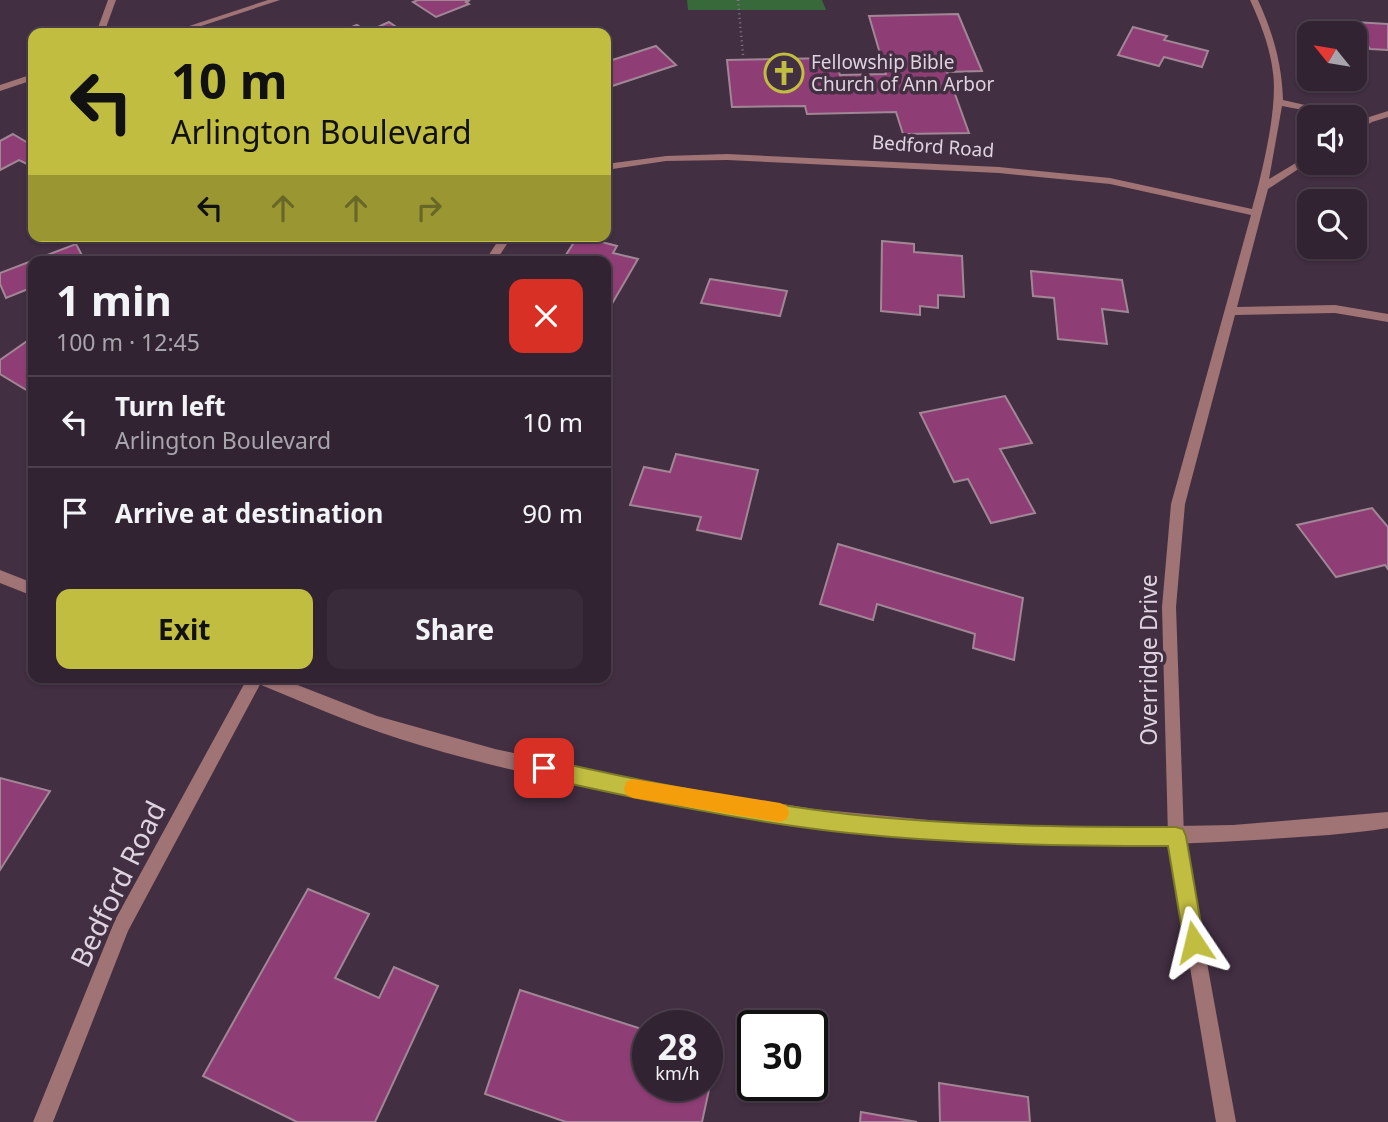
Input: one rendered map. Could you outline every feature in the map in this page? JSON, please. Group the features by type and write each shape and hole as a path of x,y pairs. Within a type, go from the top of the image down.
{"street":[{"path":"102,28 112,0"},
{"path":"188,28 276,0"},
{"name":"Overridge Drive","path":"1226,1122 1176,836 1169,607 1178,504 1263,188 1278,102 1278,74 1271,41 1254,0"},
{"path":"0,88 28,79"},
{"path":"1278,102 1297,106"},
{"path":"1369,120 1388,114"},
{"name":"Bedford Road","path":"611,166 641,159 768,158 951,168 1087,178 1147,188 1256,213"},
{"path":"1263,188 1297,166"},
{"path":"1231,311 1335,309 1388,318"},
{"path":"0,576 28,588"},
{"name":"Bedford Road","path":"43,1122 121,926 254,683"},
{"path":"273,683 379,724 520,763 642,791 847,823 1034,837 1176,836 1358,825 1388,820"}],"path":[{"path":"738,0 743,55"}],"green space":[{"path":"687,0 822,0 826,10 688,10"}],"building":[{"path":"470,0 466,2 469,4 436,17 413,2"},
{"name":"Fellowship Bible Church of Ann Arbor","path":"958,14 982,71 947,72 969,133 903,134 896,112 807,114 805,106 732,107 727,60 835,58 840,75 886,74 869,16"},
{"path":"389,22 398,28 376,28"},
{"path":"1367,23 1388,24 1388,50 1370,49 1367,44"},
{"path":"1133,27 1167,36 1164,40 1208,51 1202,67 1164,57 1159,66 1118,55"},
{"path":"656,46 676,65 611,86 611,60"},
{"path":"13,134 28,143 28,164 19,160 0,170 0,141"},
{"path":"882,241 914,244 914,252 962,256 964,297 938,295 938,308 920,306 920,315 881,311"},
{"path":"574,242 601,242 617,246 613,253 638,259 611,305 611,256 565,256"},
{"path":"76,244 82,256 45,256"},
{"path":"28,262 28,289 6,298 0,284 0,273"},
{"path":"1031,271 1122,280 1128,312 1102,309 1107,344 1058,339 1054,298 1033,296"},
{"path":"710,279 787,291 780,316 701,303"},
{"path":"28,340 28,391 0,374 0,360"},
{"path":"1005,396 1032,443 1000,449 1035,513 991,523 968,479 954,482 920,413"},
{"path":"676,454 758,470 741,539 697,530 701,517 630,505 644,467 670,472"},
{"path":"1372,508 1388,527 1388,569 1385,565 1336,577 1297,525"},
{"path":"838,544 1023,598 1014,660 973,648 975,634 877,604 873,620 820,604"},
{"path":"0,778 50,791 0,870"},
{"path":"308,889 369,914 335,978 379,998 394,967 438,986 375,1122 297,1122 203,1076"},
{"path":"520,990 632,1026 632,1101 707,1101 702,1122 566,1122 485,1094"},
{"path":"939,1083 1028,1097 1030,1122 940,1122"},
{"path":"861,1112 917,1122 860,1122"}],"slow traffic":[{"path":"633,789 780,813"}],"place":[{"name":"Fellowship Bible Church of Ann Arbor","path":"784,73"}],"route":[{"path":"544,768 642,791 847,823 1034,837 1176,836 1194,942"}]}
